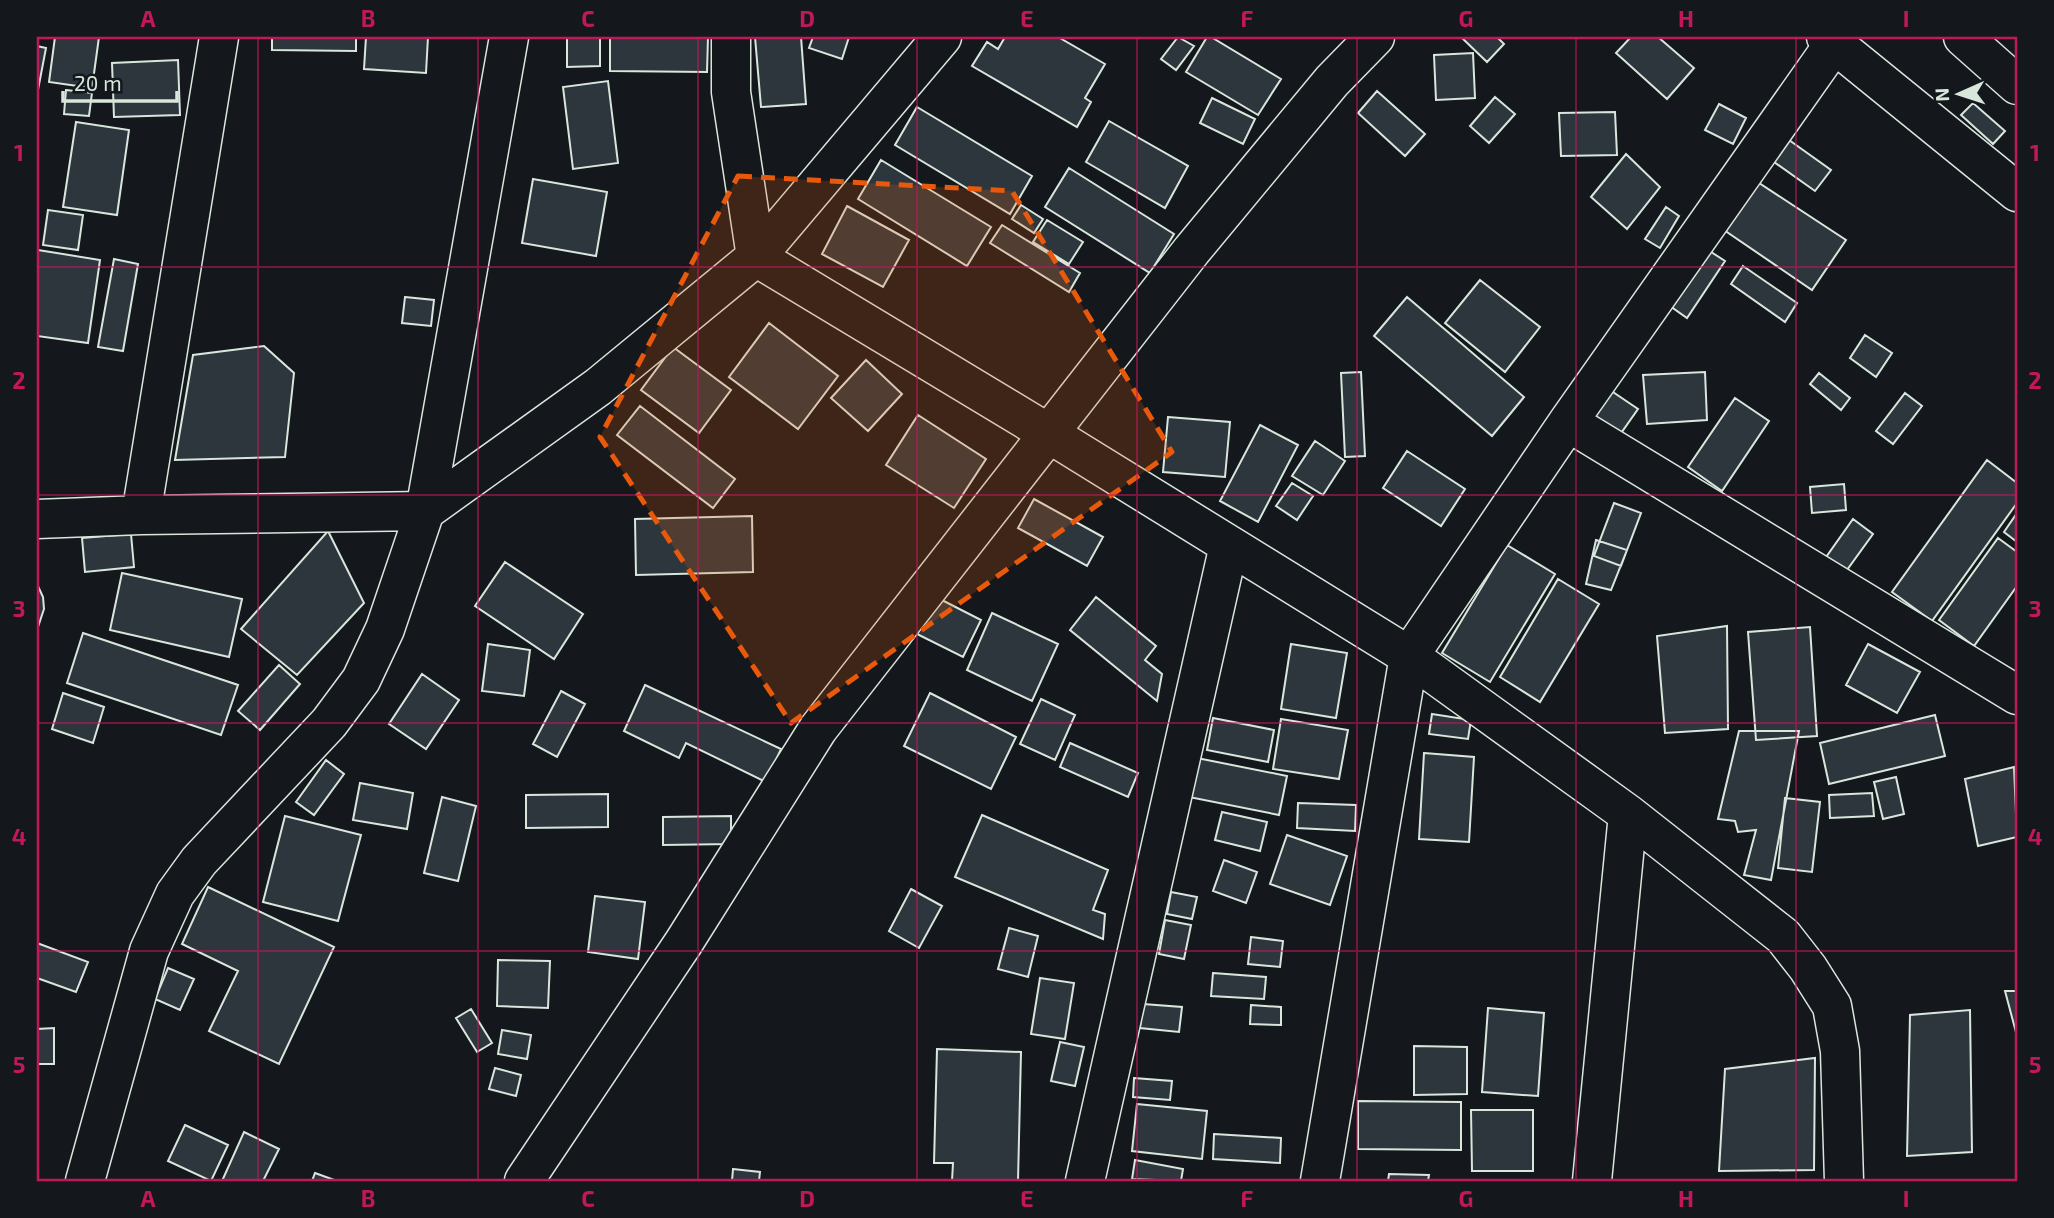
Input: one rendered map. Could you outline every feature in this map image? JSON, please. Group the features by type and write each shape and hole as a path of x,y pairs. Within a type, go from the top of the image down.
{"street":[{"path":"141,515 219,37"},
{"path":"87,1181 149,951 175,894 199,861 329,723 361,680 385,629 425,512 509,37"},
{"path":"730,37 731,92 756,257"},
{"path":"37,519 141,515 425,512 598,387 756,257 942,37"},
{"path":"524,1181 684,942 818,729 1192,250 1332,81 1376,37"},
{"path":"1963,37 2017,85"},
{"path":"1320,1181 1409,656 1830,40 2017,192"},
{"path":"756,257 1409,656 1628,814 1783,936 1808,968 1832,1006 1840,1051 1844,1181"},
{"path":"1568,422 2017,695"},
{"path":"1086,1181 1229,545"},
{"path":"1592,1181 1628,814"}],"highlighted area":[{"path":"738,176 1012,191 1172,452 791,723 600,437"}],"building":[{"path":"55,37 99,37 92,88 49,82"},
{"path":"272,37 356,37 356,51 272,50"},
{"path":"366,37 428,37 426,73 364,69"},
{"path":"567,37 600,37 600,66 567,67"},
{"path":"610,37 708,37 707,72 610,71"},
{"path":"755,37 801,37 806,104 761,107"},
{"path":"813,37 849,37 842,59 809,48"},
{"path":"1005,37 1058,37 1105,64 1085,98 1091,102 1077,127 972,66 987,42 998,49"},
{"path":"1178,37 1194,46 1176,70 1161,59"},
{"path":"1207,37 1281,79 1258,115 1186,72"},
{"path":"1461,37 1497,37 1504,44 1487,62"},
{"path":"1631,37 1658,37 1694,68 1667,99 1616,53"},
{"path":"37,46 46,48 37,95"},
{"path":"1473,53 1475,98 1436,100 1434,55"},
{"path":"178,60 180,115 114,117 112,63"},
{"path":"608,81 618,163 573,169 563,87"},
{"path":"66,90 92,93 89,116 64,114"},
{"path":"1377,91 1425,134 1405,156 1358,113"},
{"path":"1495,97 1515,114 1489,143 1470,126"},
{"path":"1212,98 1255,119 1243,144 1200,123"},
{"path":"1973,103 2005,131 1993,144 1961,115"},
{"path":"1719,104 1746,118 1733,144 1705,130"},
{"path":"917,107 1032,176 1010,214 895,145"},
{"path":"1615,112 1617,155 1561,156 1559,113"},
{"path":"1109,121 1188,166 1165,208 1086,162"},
{"path":"76,122 129,130 117,215 63,207"},
{"path":"1789,140 1831,170 1815,191 1774,162"},
{"path":"1626,154 1660,187 1627,229 1591,197"},
{"path":"881,160 991,227 967,266 858,199"},
{"path":"1069,168 1174,234 1150,273 1045,207"},
{"path":"533,179 607,192 596,256 522,243"},
{"path":"1753,179 1846,240 1812,290 1721,228"},
{"path":"1021,205 1043,219 1034,233 1012,219"},
{"path":"847,206 909,240 883,287 822,254"},
{"path":"1666,207 1679,216 1660,248 1645,239"},
{"path":"48,210 83,215 78,250 43,245"},
{"path":"1047,220 1083,242 1069,264 1033,242"},
{"path":"1002,225 1080,273 1069,292 990,243"},
{"path":"38,250 100,260 88,343 37,336"},
{"path":"1708,250 1725,261 1687,318 1670,306"},
{"path":"114,259 138,264 123,351 98,347"},
{"path":"1743,266 1797,303 1785,322 1731,284"},
{"path":"1480,280 1540,327 1505,372 1445,323"},
{"path":"405,297 434,300 431,326 402,323"},
{"path":"1407,297 1524,397 1492,436 1374,336"},
{"path":"769,323 838,376 798,429 729,377"},
{"path":"1865,335 1892,353 1876,377 1850,358"},
{"path":"264,346 294,373 285,457 175,460 193,355"},
{"path":"673,347 731,390 699,433 641,390"},
{"path":"866,360 902,394 868,431 831,398"},
{"path":"1361,372 1365,456 1345,457 1341,373"},
{"path":"1705,372 1707,420 1647,424 1643,375"},
{"path":"1819,373 1850,398 1841,410 1810,384"},
{"path":"1607,388 1638,409 1619,436 1589,414"},
{"path":"1905,393 1922,406 1893,444 1876,431"},
{"path":"1735,398 1769,421 1722,491 1688,467"},
{"path":"640,406 735,479 713,508 617,435"},
{"path":"918,415 986,459 954,508 886,465"},
{"path":"1168,417 1230,422 1225,477 1163,472"},
{"path":"1260,425 1298,445 1258,522 1220,501"},
{"path":"1315,441 1345,461 1323,495 1292,476"},
{"path":"1407,451 1465,489 1441,526 1383,488"},
{"path":"1987,460 2017,483 2017,503 1932,621 1892,592"},
{"path":"1292,483 1313,496 1297,520 1276,506"},
{"path":"1844,484 1846,510 1812,513 1810,487"},
{"path":"1034,499 1103,537 1087,566 1018,528"},
{"path":"1614,503 1641,513 1621,566 1594,556"},
{"path":"2017,513 2017,542 2004,532"},
{"path":"752,516 753,572 636,575 635,519"},
{"path":"1853,519 1873,534 1844,574 1824,560"},
{"path":"328,531 364,603 297,675 241,629"},
{"path":"131,534 134,567 85,572 82,538"},
{"path":"1998,538 2017,552 2017,586 1974,646 1939,620"},
{"path":"1596,540 1627,550 1611,590 1586,584"},
{"path":"1507,545 1555,574 1490,682 1442,653"},
{"path":"505,562 583,614 554,659 475,606"},
{"path":"122,573 242,599 229,657 110,630"},
{"path":"1558,579 1599,604 1540,702 1500,677"},
{"path":"37,584 43,597 44,609 37,630"},
{"path":"934,596 981,620 963,657 915,633"},
{"path":"1096,597 1156,646 1145,660 1162,674 1157,701 1070,630"},
{"path":"992,613 1058,644 1032,701 967,670"},
{"path":"1727,626 1728,729 1665,733 1657,636"},
{"path":"1810,627 1817,736 1756,740 1748,632"},
{"path":"83,633 238,685 221,735 67,683"},
{"path":"488,644 530,650 524,696 482,691"},
{"path":"1291,644 1347,653 1336,718 1281,709"},
{"path":"1868,644 1920,672 1897,713 1846,685"},
{"path":"279,665 300,684 260,730 238,711"},
{"path":"422,674 459,700 426,749 389,724"},
{"path":"645,685 781,749 766,782 686,743 679,758 624,731"},
{"path":"561,691 585,704 557,757 533,744"},
{"path":"63,693 104,707 93,743 52,729"},
{"path":"930,693 1016,737 991,789 904,746"},
{"path":"1041,699 1075,715 1055,760 1020,744"},
{"path":"1432,714 1471,720 1468,739 1429,734"},
{"path":"1935,715 1945,756 1829,784 1820,743"},
{"path":"1213,718 1274,730 1268,762 1207,750"},
{"path":"1281,719 1348,730 1339,779 1273,769"},
{"path":"1739,731 1799,731 1771,880 1744,875 1756,830 1738,832 1735,821 1718,819"},
{"path":"1070,743 1138,773 1128,797 1060,767"},
{"path":"1424,753 1474,757 1469,842 1419,839"},
{"path":"1197,758 1287,776 1279,815 1189,797"},
{"path":"326,760 344,774 314,815 296,802"},
{"path":"2014,767 2017,837 1978,846 1965,779"},
{"path":"1896,777 1904,814 1883,819 1874,782"},
{"path":"360,783 413,793 407,829 353,820"},
{"path":"1872,793 1874,816 1830,818 1829,795"},
{"path":"608,794 608,827 526,828 526,795"},
{"path":"442,797 476,806 458,881 424,873"},
{"path":"1785,798 1820,802 1812,872 1778,868"},
{"path":"1298,803 1356,805 1355,831 1297,828"},
{"path":"1222,812 1267,822 1260,851 1215,840"},
{"path":"982,815 1108,870 1093,910 1105,914 1103,939 955,877"},
{"path":"285,816 361,835 338,921 263,902"},
{"path":"731,816 731,844 663,845 663,817"},
{"path":"1287,835 1347,856 1330,905 1270,884"},
{"path":"1224,860 1257,872 1246,903 1213,891"},
{"path":"208,887 334,947 279,1064 209,1031 238,971 182,944"},
{"path":"911,889 942,906 919,948 889,931"},
{"path":"1171,892 1197,897 1192,919 1167,914"},
{"path":"595,896 645,902 638,959 588,952"},
{"path":"1165,920 1191,925 1184,959 1159,954"},
{"path":"1009,928 1038,936 1028,977 998,969"},
{"path":"1251,937 1283,941 1280,967 1248,964"},
{"path":"37,943 88,962 76,992 37,978"},
{"path":"498,960 550,961 548,1008 497,1006"},
{"path":"168,968 194,979 180,1010 155,999"},
{"path":"1213,973 1266,977 1264,999 1211,996"},
{"path":"1040,978 1074,983 1065,1039 1031,1034"},
{"path":"2005,991 2017,991 2017,1036"},
{"path":"1143,1004 1182,1007 1179,1032 1140,1028"},
{"path":"1251,1005 1281,1007 1281,1025 1250,1024"},
{"path":"1488,1008 1544,1013 1538,1096 1482,1092"},
{"path":"471,1009 492,1043 477,1052 456,1018"},
{"path":"1970,1010 1972,1152 1907,1156 1910,1015"},
{"path":"54,1028 54,1064 37,1064 37,1029"},
{"path":"502,1030 531,1035 527,1059 498,1054"},
{"path":"1060,1042 1084,1047 1075,1086 1051,1081"},
{"path":"1414,1046 1467,1047 1467,1094 1414,1095"},
{"path":"937,1049 1021,1052 1018,1181 952,1181 953,1163 934,1163"},
{"path":"1815,1058 1814,1170 1719,1171 1725,1069"},
{"path":"495,1068 521,1075 516,1096 489,1089"},
{"path":"1134,1078 1172,1081 1170,1100 1133,1097"},
{"path":"1358,1101 1461,1102 1461,1150 1358,1149"},
{"path":"1137,1104 1207,1111 1202,1159 1132,1151"},
{"path":"1471,1110 1533,1110 1533,1171 1472,1171"},
{"path":"185,1125 228,1145 211,1181 168,1161"},
{"path":"244,1132 279,1149 263,1181 222,1181"},
{"path":"1214,1134 1281,1138 1280,1163 1213,1159"},
{"path":"1135,1160 1183,1169 1181,1181 1132,1179"},
{"path":"733,1169 760,1172 759,1181 732,1181"},
{"path":"315,1173 337,1181 312,1181"},
{"path":"1389,1174 1429,1175 1428,1181 1388,1181"}]}
